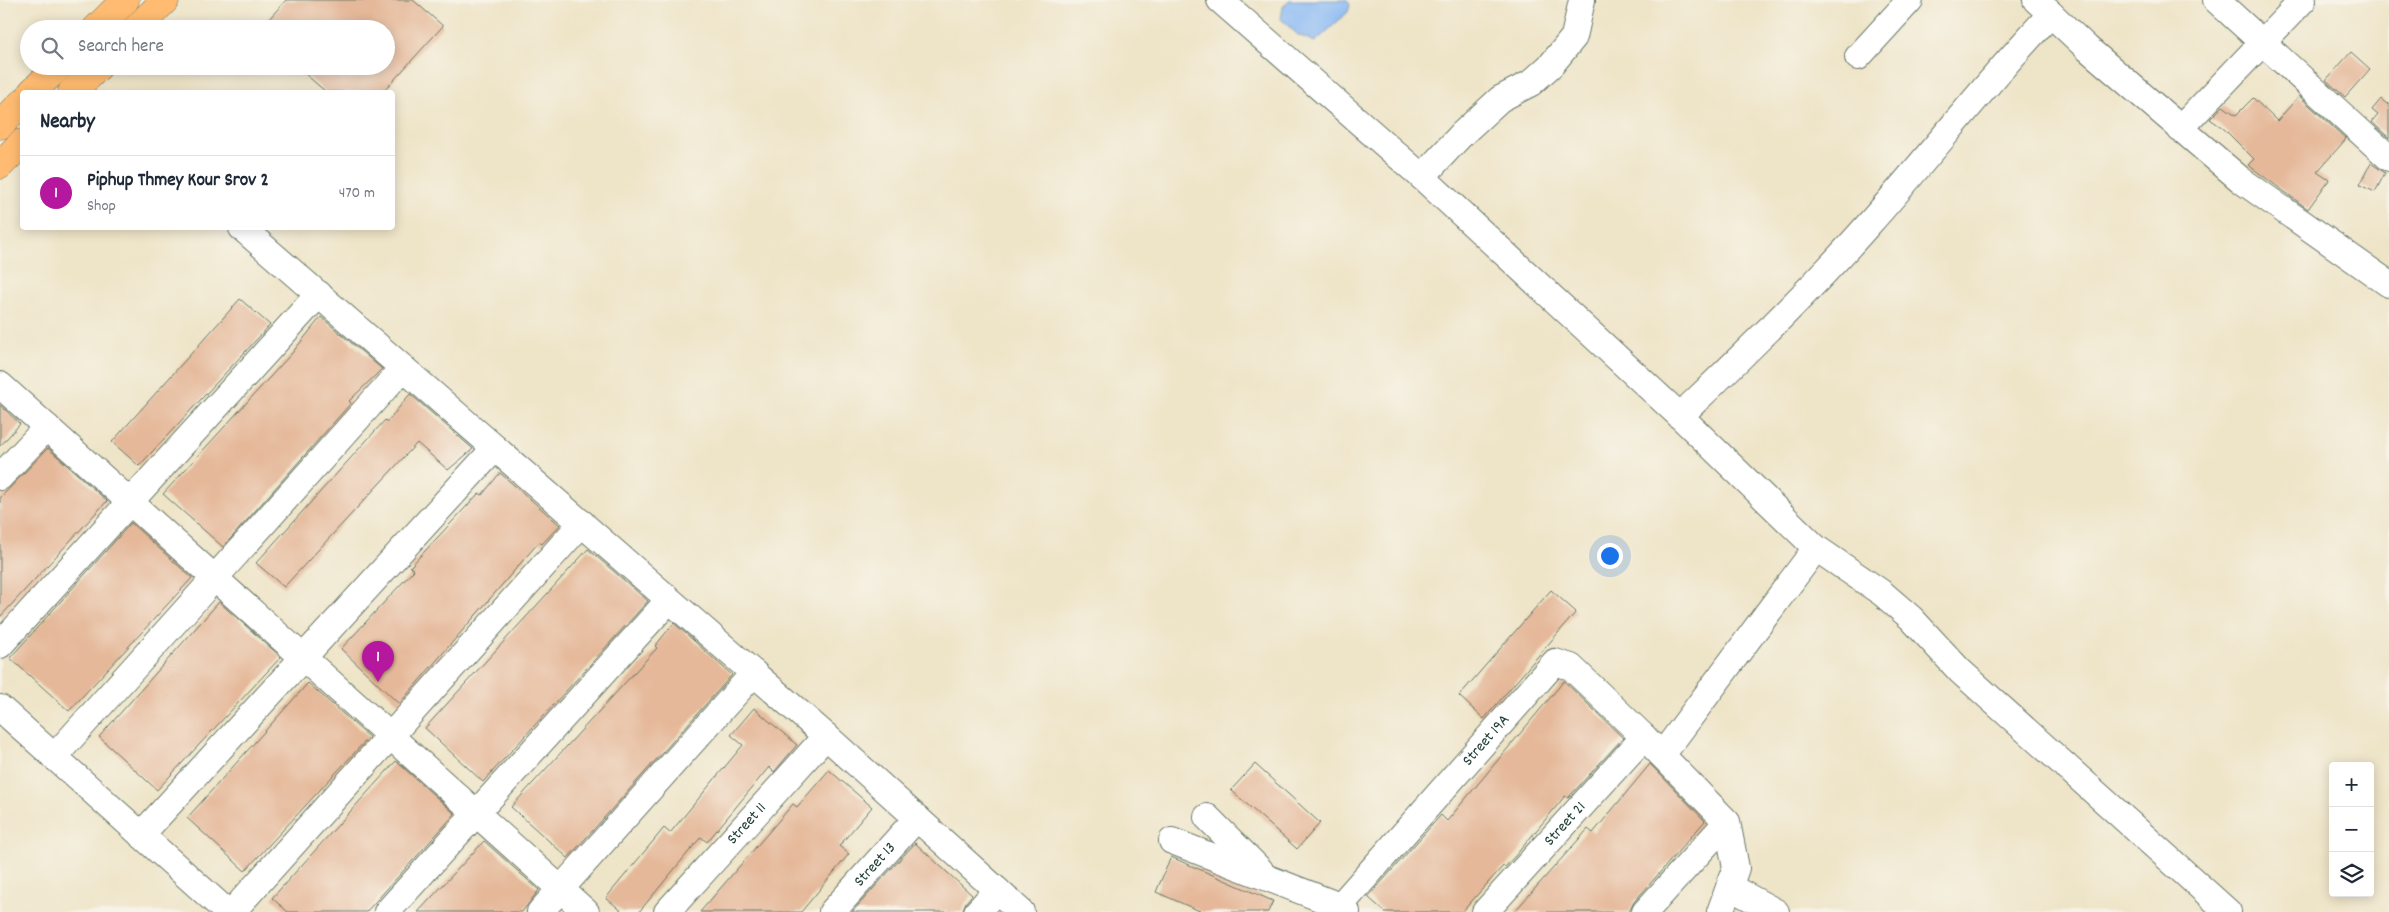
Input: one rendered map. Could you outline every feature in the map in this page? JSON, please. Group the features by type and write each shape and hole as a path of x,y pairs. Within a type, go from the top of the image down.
{"highway":[{"path":"105,20 125,0"},
{"path":"145,20 165,0"},
{"path":"34,90 50,75"},
{"path":"80,90 91,75"},
{"path":"0,125 20,104"},
{"path":"0,165 20,145"}],"street":[{"path":"1220,0 1422,178 1680,416 1816,548 1882,593 1911,618 1960,671 2228,912"},
{"path":"1422,178 1462,134 1500,99 1531,83 1551,65 1574,37 1582,0"},
{"path":"1858,57 1910,0"},
{"path":"2216,0 2389,158"},
{"path":"2180,129 2261,41 2303,0"},
{"path":"1680,416 1807,292 1869,224 2002,65 2043,7 2180,129 2241,180 2389,284"},
{"path":"244,230 826,736 1021,912"},
{"path":"0,645 319,294"},
{"path":"54,757 403,368"},
{"path":"0,384 586,912"},
{"path":"0,477 47,427"},
{"path":"141,835 495,448"},
{"path":"232,912 582,523"},
{"path":"1662,756 1816,548"},
{"path":"387,912 669,600"},
{"name":"Street 19A","path":"1344,909 1555,662 1571,668 1644,737"},
{"path":"540,912 754,673"},
{"path":"0,708 227,912"},
{"name":"Street 11","path":"667,912 826,736"},
{"path":"1644,737 1727,822 1736,868 1720,912"},
{"name":"Street 21","path":"1484,912 1644,737"},
{"path":"1207,817 1268,878"},
{"name":"Street 13","path":"832,912 917,818"},
{"path":"1644,912 1727,822"},
{"path":"1172,841 1344,909"},
{"path":"1730,887 1776,912"},
{"path":"977,912 997,890"}],"water":[{"path":"1289,0 1347,0 1350,5 1348,12 1315,42 1298,35 1281,19 1283,7"}],"building":[{"path":"286,0 413,0 443,26 385,90 324,90 306,75 395,75 395,20 268,20"},
{"path":"2351,52 2370,69 2345,97 2326,80"},
{"path":"2299,96 2346,139 2317,172 2329,180 2308,209 2248,165 2254,159 2223,128 2210,119 2223,106 2236,115 2253,98 2277,121"},
{"path":"2381,99 2388,105 2389,103 2389,138 2372,122 2378,115 2372,110"},
{"path":"2371,163 2385,173 2375,192 2360,185"},
{"path":"240,299 270,325 139,466 112,442"},
{"path":"321,317 382,369 349,401 351,403 223,547 163,494 292,353"},
{"path":"410,394 473,449 448,470 417,443 284,587 256,563 385,420 387,422"},
{"path":"0,405 20,424 0,446"},
{"path":"48,448 107,501 0,617 0,498"},
{"path":"500,473 560,525 542,544 539,542 399,704 341,649 414,570 410,567 479,493 482,495"},
{"path":"131,523 192,578 69,711 10,658"},
{"path":"588,549 648,601 483,782 425,728"},
{"path":"1551,590 1576,612 1484,719 1459,696"},
{"path":"219,602 281,657 157,790 99,737"},
{"path":"674,623 732,675 568,858 511,807 657,648 655,646"},
{"path":"1564,681 1623,738 1568,798 1565,796 1516,855 1505,867 1503,866 1462,912 1385,912 1368,897 1441,815 1447,821"},
{"path":"308,683 369,737 245,871 187,818"},
{"path":"754,708 797,745 774,772 769,767 707,842 701,837 639,912 623,912 606,898 664,828 670,833 743,745 731,735"},
{"path":"396,761 455,814 366,912 288,912 272,898"},
{"path":"1255,764 1320,823 1297,849 1231,790"},
{"path":"1650,764 1705,821 1634,902 1629,912 1514,912 1588,829 1593,833"},
{"path":"829,770 872,807 839,846 849,854 801,912 700,912 793,804 797,807"},
{"path":"484,841 539,890 522,912 418,912"},
{"path":"915,843 972,895 966,902 962,912 852,912"},
{"path":"1171,857 1273,901 1268,912 1202,912 1156,892"}],"place":[{"name":"Piphup Thmey Kour Srov 2","path":"378,682"}]}
